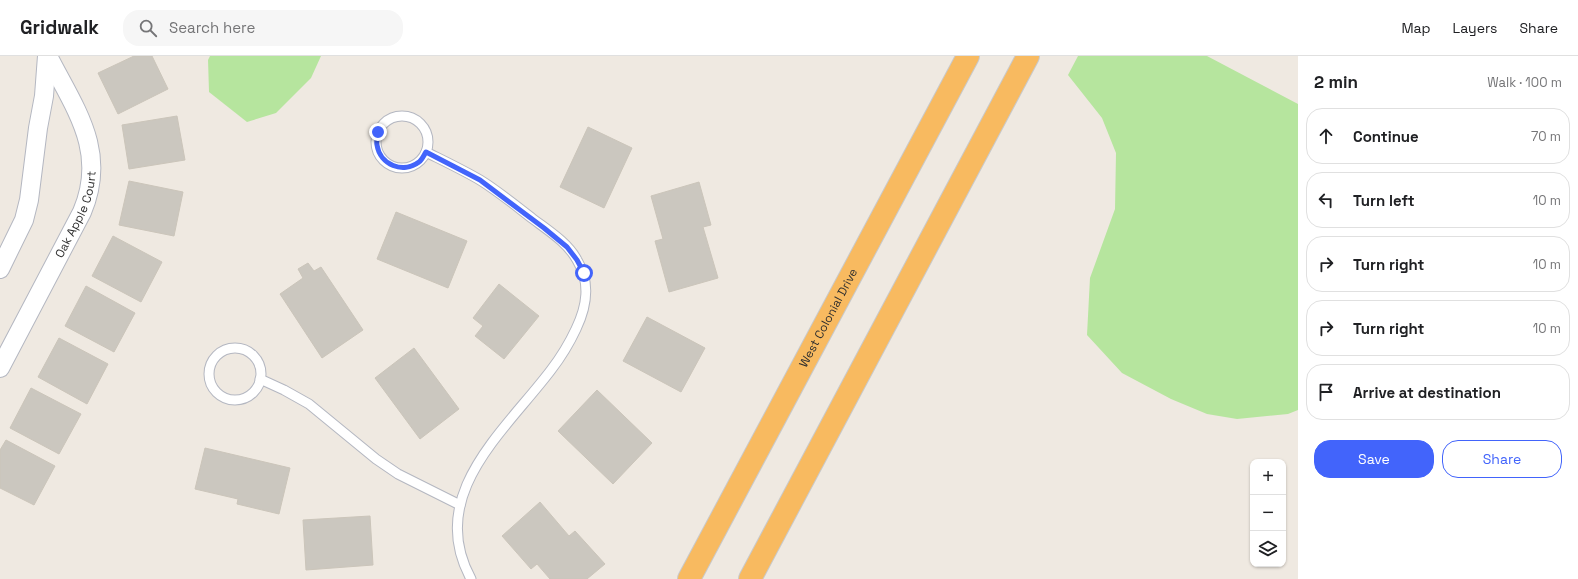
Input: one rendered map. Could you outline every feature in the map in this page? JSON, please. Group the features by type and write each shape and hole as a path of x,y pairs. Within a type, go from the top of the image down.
{"highway":[{"name":"West Colonial Drive","path":"690,579 968,56"},
{"path":"750,579 1028,56"}],"street":[{"name":"Oak Apple Court","path":"0,269 24,220 29,200 38,128 44,96 47,56"},
{"name":"Oak Apple Court","path":"0,368 6,339 82,212 89,196 92,166 90,144 85,130 47,56"}],"lane":[{"path":"406,116 417,121 425,129 428,140 426,152 420,161 410,167 398,168 387,163 380,155 376,144 378,132 385,123 395,117 406,116"},
{"path":"426,152 480,180 567,247 577,260 584,273 587,292 586,306 568,347 552,369 490,444 474,468 464,490 457,514 457,536 462,558 471,579"},
{"path":"234,348 246,350 255,357 260,368 260,379 255,390 247,397 236,400 224,398 215,391 210,380 209,369 214,358 223,351 234,348"},
{"path":"260,379 309,404 376,459 398,474 460,505"}],"green space":[{"path":"210,56 321,56 311,78 276,113 247,122 209,92 208,60"},
{"path":"1078,56 1207,56 1298,104 1298,410 1288,414 1237,419 1207,414 1171,399 1122,373 1087,335 1090,278 1115,209 1116,153 1102,118 1068,75"}],"building":[{"path":"134,56 152,56 168,89 118,114 98,73"},
{"path":"177,116 185,160 129,169 122,125"},
{"path":"588,127 632,148 604,208 560,187"},
{"path":"129,181 183,192 174,236 119,225"},
{"path":"699,182 711,225 703,227 718,278 669,292 655,241 663,239 651,196"},
{"path":"396,212 467,241 448,288 377,259"},
{"path":"113,236 162,262 141,302 92,276"},
{"path":"308,263 314,271 321,267 363,330 322,358 280,294 303,278 298,269"},
{"path":"499,284 539,316 504,359 475,336 483,326 473,318"},
{"path":"86,286 135,313 114,352 65,326"},
{"path":"647,317 705,348 681,392 623,361"},
{"path":"59,338 108,364 87,404 38,377"},
{"path":"414,348 459,409 420,439 375,378"},
{"path":"31,388 81,414 59,454 10,428"},
{"path":"597,390 652,443 613,484 558,431"},
{"path":"6,440 55,466 34,505 0,488 0,450"},
{"path":"205,448 290,468 279,514 237,504 238,499 195,489"},
{"path":"540,502 569,536 575,531 605,564 587,579 550,579 537,564 531,569 502,536"},
{"path":"370,516 373,565 306,570 303,520"}],"route":[{"path":"378,132 376,144 380,155 387,163 398,168 410,167 420,161 426,152 480,180 567,247 577,260 584,273"}]}
